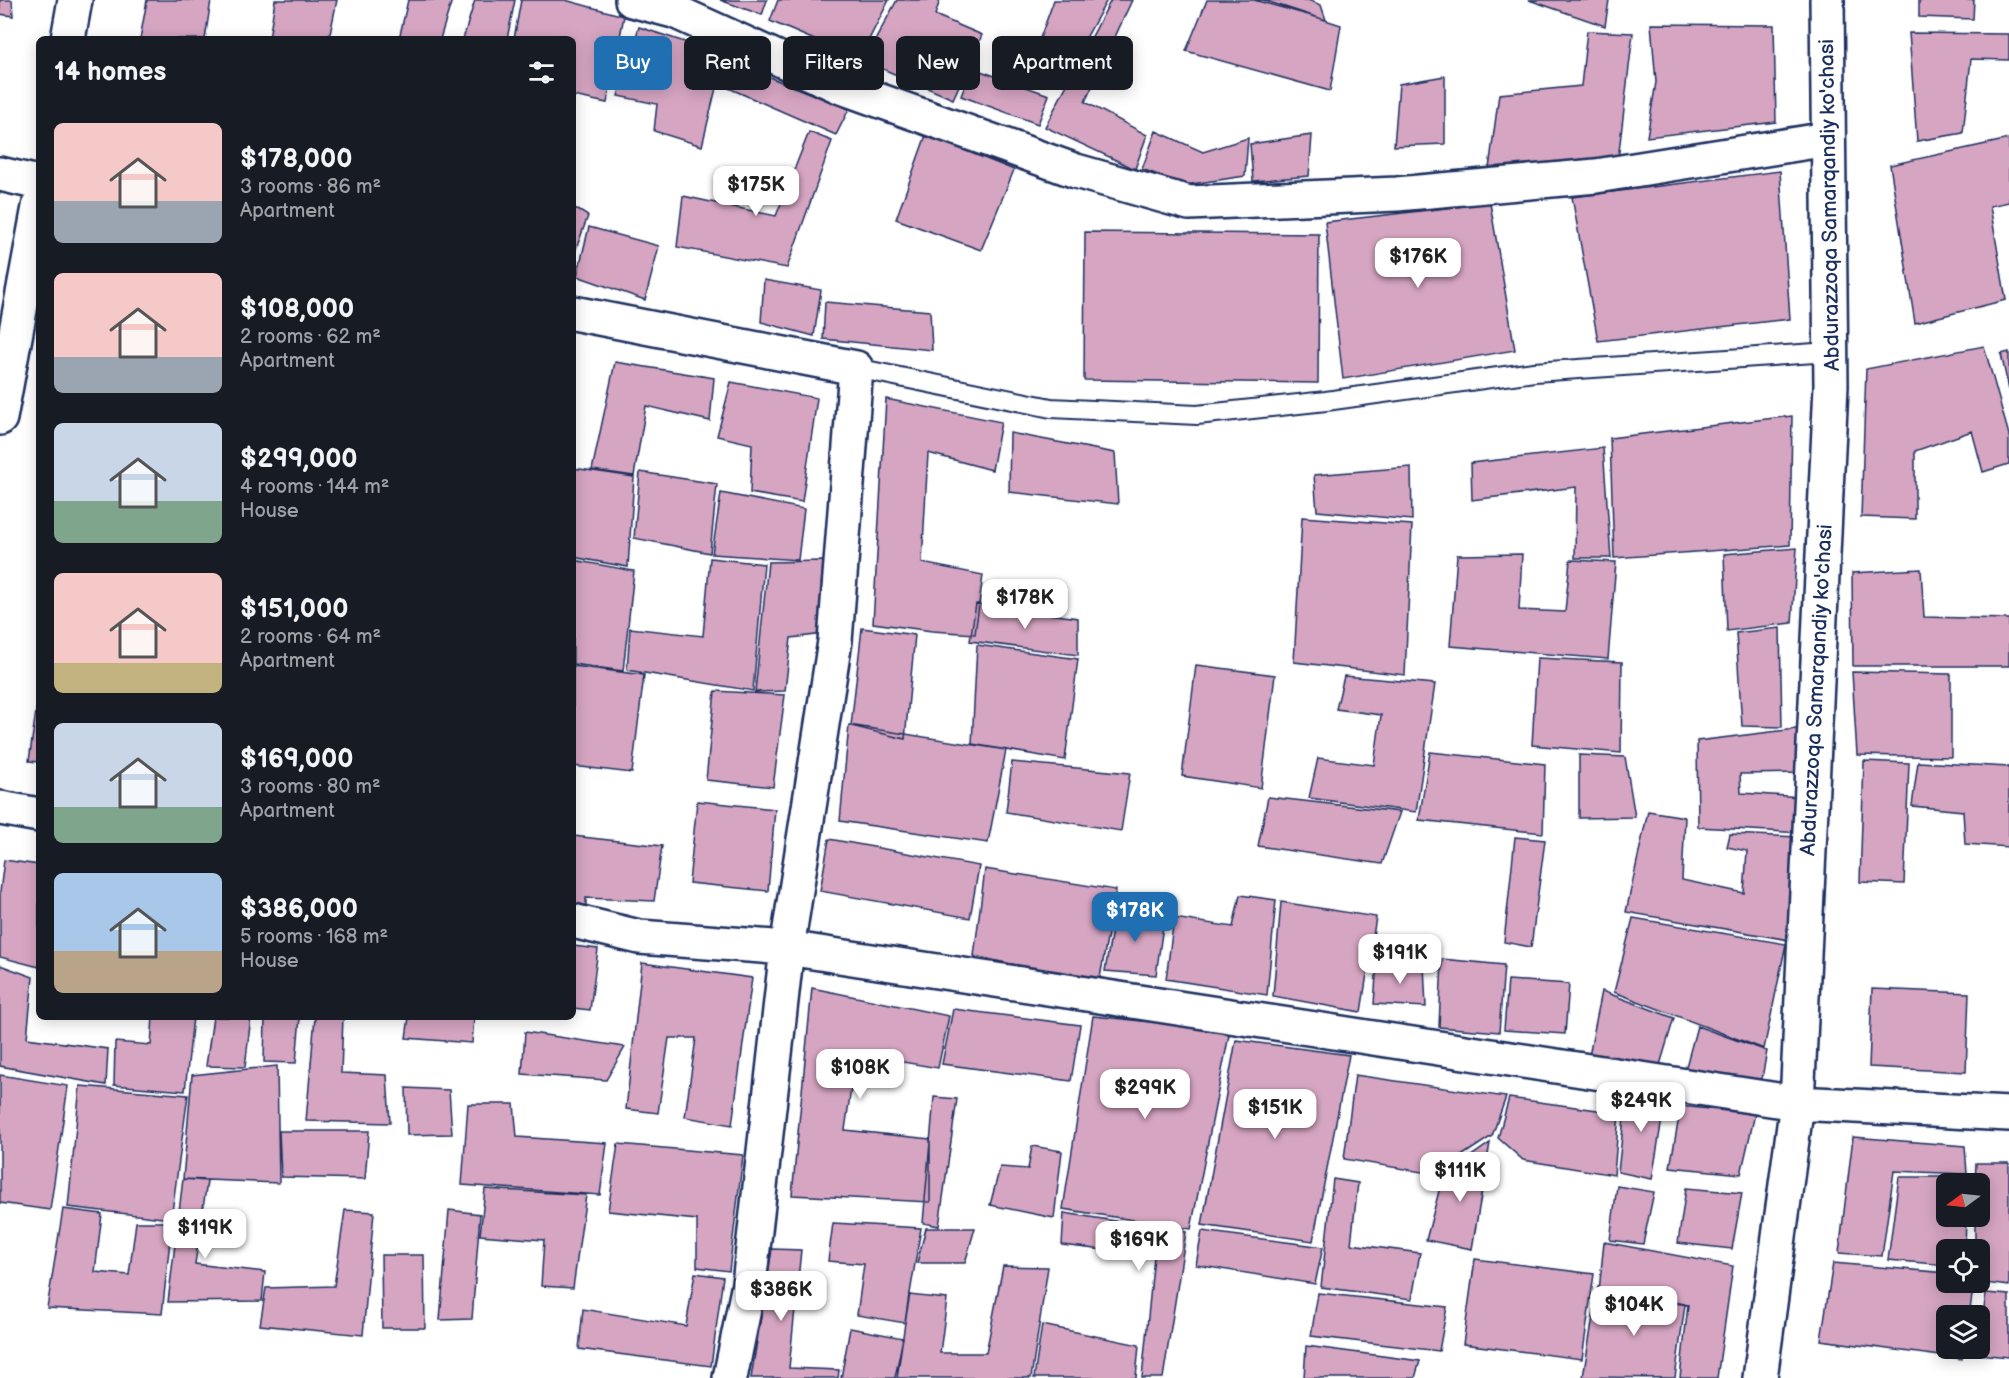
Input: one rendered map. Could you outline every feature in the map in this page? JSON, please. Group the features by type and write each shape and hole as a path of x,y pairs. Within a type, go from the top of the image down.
{"street":[{"path":"69,36 75,0"},
{"path":"632,0 674,11 839,86 1076,171 1189,203 1397,194 1596,176 1828,139"},
{"name":"Abdurazzoqa Samarqandiy ko'chasi","path":"1760,1378 1797,1102 1830,398 1827,0"},
{"path":"0,174 36,190 0,418"},
{"path":"576,314 856,368 835,641 787,948 749,1284 730,1378"},
{"path":"0,808 36,814"},
{"path":"576,922 639,937 787,948 1797,1102 2009,1114"}],"lane":[{"path":"856,368 1051,408 1197,415 1326,401 1534,372 1830,352"}],"building":[{"path":"0,0 12,0 13,16 0,14"},
{"path":"147,0 211,0 205,36 141,36"},
{"path":"275,0 337,0 330,36 269,36"},
{"path":"408,0 452,0 441,36 400,36"},
{"path":"475,0 515,0 508,36 464,36"},
{"path":"521,0 565,0 624,16 620,36 594,36 594,90 610,90 607,103 576,97 576,36 515,36"},
{"path":"720,0 767,0 762,15"},
{"path":"778,0 889,0 871,36 805,36 770,21"},
{"path":"897,0 940,0 935,15 982,35 980,39 980,36 896,36 896,75 884,70 884,36 878,36"},
{"path":"1054,0 1107,0 1087,36 1041,36"},
{"path":"1111,0 1132,0 1115,36 1092,36"},
{"path":"1207,0 1263,0 1341,25 1330,91 1186,51"},
{"path":"1254,0 1308,0 1321,5 1326,20"},
{"path":"1529,0 1609,0 1605,26"},
{"path":"1919,0 1974,0 1973,19 1919,17"},
{"path":"1651,24 1774,25 1776,122 1647,137 1656,82"},
{"path":"639,27 666,36 636,36"},
{"path":"1587,31 1633,33 1618,160 1488,176 1499,94 1581,86"},
{"path":"1909,33 2009,34 2009,60 1971,59 1963,133 1917,141"},
{"path":"672,38 684,42 684,90 716,90 702,146 654,131 657,104 618,96 620,90 672,90"},
{"path":"980,71 992,75 992,90 1035,90 1049,95 1038,124 961,96 963,90 980,90"},
{"path":"1445,76 1445,144 1394,146 1399,84"},
{"path":"771,78 783,83 783,90 802,90 849,109 836,135 733,90 771,90"},
{"path":"932,90 957,90 953,99"},
{"path":"1064,90 1091,90 1085,102 1147,135 1135,169 1045,127"},
{"path":"1156,131 1203,152 1248,138 1245,176 1185,185 1142,169"},
{"path":"809,132 832,141 787,268 677,247 683,196 776,216"},
{"path":"926,135 1014,170 981,250 896,219"},
{"path":"1312,135 1309,176 1253,181 1250,144"},
{"path":"2009,139 2009,202 1990,206 2006,300 1915,323 1890,165"},
{"path":"1780,171 1790,319 1598,341 1572,197"},
{"path":"1490,203 1515,350 1343,379 1325,222"},
{"path":"576,209 588,216 576,249"},
{"path":"589,227 659,246 645,300 577,276"},
{"path":"1085,232 1319,234 1318,383 1084,380"},
{"path":"764,280 821,290 814,336 761,322"},
{"path":"825,302 930,311 932,350 823,339"},
{"path":"1984,346 2009,435 2009,464 1983,472 1972,431 1915,451 1915,519 1861,517 1866,369"},
{"path":"2009,352 2009,390 2001,354"},
{"path":"615,362 714,378 710,421 646,406 634,476 592,470"},
{"path":"731,382 817,398 802,502 750,493 752,444 717,436"},
{"path":"886,399 1001,422 992,470 928,453 922,563 983,575 975,634 873,623"},
{"path":"1792,416 1790,545 1614,558 1610,438"},
{"path":"1010,433 1115,453 1118,504 1009,492"},
{"path":"1603,448 1611,558 1575,558 1576,487 1472,500 1471,463"},
{"path":"1411,467 1412,520 1317,511 1314,475"},
{"path":"576,468 634,477 628,567 576,558"},
{"path":"640,472 717,484 710,553 634,538"},
{"path":"721,493 804,509 798,560 712,554"},
{"path":"1302,517 1412,525 1405,675 1294,662"},
{"path":"1797,548 1792,623 1727,631 1724,554"},
{"path":"1522,554 1519,610 1565,612 1570,560 1616,562 1608,659 1450,646 1457,555"},
{"path":"710,558 764,564 753,691 627,670 630,628 703,636"},
{"path":"576,561 634,571 623,671 576,664"},
{"path":"824,561 824,634 791,638 785,691 755,692 768,562"},
{"path":"1921,569 1924,617 2009,619 2009,666 1853,666 1852,573"},
{"path":"976,604 1078,618 1078,655 970,641"},
{"path":"862,628 915,635 905,739 851,726"},
{"path":"1780,628 1782,727 1742,726 1736,633"},
{"path":"977,645 1078,659 1065,760 972,744"},
{"path":"1537,658 1622,662 1621,753 1532,745"},
{"path":"1196,665 1275,675 1261,788 1182,776"},
{"path":"576,666 644,675 632,773 576,766"},
{"path":"1852,672 1951,674 1951,757 1857,755"},
{"path":"1344,676 1435,684 1416,812 1309,798 1318,758 1374,765 1381,715 1336,709"},
{"path":"715,691 785,695 773,787 706,780"},
{"path":"36,711 36,762 29,761"},
{"path":"849,725 1006,750 988,843 840,821"},
{"path":"1804,728 1805,773 1740,774 1741,793 1803,797 1803,833 1698,827 1697,741"},
{"path":"1430,752 1545,764 1543,833 1419,820"},
{"path":"1579,755 1625,757 1635,817 1579,818"},
{"path":"1864,761 1909,763 1904,884 1860,882"},
{"path":"1012,762 1130,773 1121,831 1006,812"},
{"path":"1918,762 2009,767 2009,847 1965,844 1963,811 1912,806"},
{"path":"1268,797 1400,812 1382,864 1258,846"},
{"path":"697,801 775,809 768,891 689,883"},
{"path":"1648,811 1685,817 1682,880 1744,893 1747,851 1727,847 1730,834 1798,837 1795,941 1626,912"},
{"path":"576,836 662,846 654,901 586,898 586,912 576,911"},
{"path":"1515,837 1545,840 1531,947 1504,942"},
{"path":"829,839 979,866 970,918 820,891"},
{"path":"4,860 36,865 36,966 0,957 0,892"},
{"path":"985,869 1116,890 1099,983 974,956"},
{"path":"1240,895 1276,900 1267,995 1166,979 1174,918 1233,927"},
{"path":"1281,902 1376,917 1361,1012 1273,996"},
{"path":"1115,912 1165,912 1156,975 1105,971"},
{"path":"1633,918 1786,944 1764,1049 1614,992"},
{"path":"576,946 598,949 590,1010 576,1008"},
{"path":"1442,959 1504,965 1499,1032 1439,1027"},
{"path":"1377,961 1424,965 1426,1007 1374,1004"},
{"path":"642,963 752,978 732,1125 685,1117 696,1038 669,1038 658,1113 626,1109"},
{"path":"0,965 33,977 27,1038 108,1049 106,1085 0,1066"},
{"path":"1508,980 1569,984 1565,1034 1504,1030"},
{"path":"812,988 949,1016 938,1068 856,1054 845,1130 930,1139 930,1202 792,1195"},
{"path":"1872,989 1969,993 1966,1072 1869,1067"},
{"path":"1602,991 1674,1018 1657,1075 1589,1056"},
{"path":"953,1009 1080,1025 1071,1081 942,1064"},
{"path":"1093,1016 1230,1030 1191,1229 1063,1209"},
{"path":"153,1020 193,1020 185,1091 114,1085 115,1042 151,1045"},
{"path":"213,1020 251,1020 245,1067 206,1066"},
{"path":"265,1020 300,1020 296,1063 264,1062"},
{"path":"315,1020 343,1020 341,1073 387,1075 390,1123 306,1121"},
{"path":"409,1020 474,1020 472,1043 406,1038"},
{"path":"1697,1026 1767,1051 1759,1094 1684,1074"},
{"path":"525,1032 625,1047 606,1080 522,1074"},
{"path":"1236,1040 1349,1055 1313,1241 1202,1225"},
{"path":"277,1066 279,1183 183,1179 192,1075"},
{"path":"0,1075 68,1086 50,1210 0,1203"},
{"path":"1355,1075 1506,1097 1492,1136 1434,1174 1344,1159"},
{"path":"80,1086 188,1095 171,1219 68,1207"},
{"path":"406,1088 449,1090 452,1134 407,1135"},
{"path":"1627,1091 1666,1095 1652,1179 1618,1172"},
{"path":"934,1097 957,1099 939,1226 923,1223"},
{"path":"1509,1098 1619,1113 1614,1175 1523,1160 1498,1138"},
{"path":"468,1104 514,1104 517,1137 607,1143 600,1195 462,1185"},
{"path":"1681,1106 1755,1114 1741,1174 1670,1167"},
{"path":"279,1131 369,1131 365,1179 281,1177"},
{"path":"1853,1137 1965,1146 1967,1173 1894,1171 1882,1256 1839,1253"},
{"path":"1490,1143 1472,1249 1426,1240 1443,1176"},
{"path":"618,1144 743,1155 729,1271 697,1267 697,1220 608,1211"},
{"path":"1032,1146 1062,1151 1054,1218 990,1205 1000,1167 1028,1169"},
{"path":"1976,1163 2009,1163 2009,1286 1990,1284 1990,1239 1975,1239 1975,1227 1990,1227 1990,1173 1976,1173"},
{"path":"1899,1177 1936,1177 1936,1227 1966,1227 1965,1239 1936,1239 1936,1264 1888,1260"},
{"path":"183,1179 207,1181 195,1264 265,1272 262,1301 168,1302"},
{"path":"1333,1179 1358,1183 1351,1244 1420,1253 1412,1299 1321,1287"},
{"path":"1617,1186 1654,1192 1643,1244 1610,1240"},
{"path":"1686,1188 1742,1193 1732,1249 1678,1243"},
{"path":"485,1189 586,1195 573,1288 541,1286 544,1240 480,1235"},
{"path":"63,1209 102,1214 95,1272 129,1275 136,1222 172,1222 162,1314 47,1308"},
{"path":"345,1210 374,1212 363,1335 260,1325 266,1288 334,1286"},
{"path":"449,1210 480,1214 472,1319 440,1320"},
{"path":"1064,1213 1186,1232 1163,1378 1142,1378 1154,1256 1062,1245"},
{"path":"833,1223 921,1228 905,1323 857,1315 864,1264 828,1261"},
{"path":"926,1228 975,1228 965,1263 917,1263"},
{"path":"1202,1231 1323,1247 1315,1284 1196,1265"},
{"path":"1604,1242 1733,1266 1717,1378 1680,1378 1688,1305 1599,1291"},
{"path":"772,1249 801,1250 789,1368 839,1370 838,1378 751,1378"},
{"path":"381,1255 424,1255 425,1328 382,1328"},
{"path":"1475,1259 1594,1274 1582,1359 1463,1344"},
{"path":"1833,1263 1936,1272 1936,1293 1972,1293 1971,1305 1936,1305 1936,1355 1821,1340"},
{"path":"1003,1266 1048,1267 1031,1378 897,1378 909,1295 947,1299 940,1353 986,1353"},
{"path":"695,1273 723,1277 711,1366 579,1349 583,1309 686,1326"},
{"path":"1598,1287 1685,1304 1675,1378 1583,1377"},
{"path":"1318,1293 1447,1307 1439,1351 1311,1336"},
{"path":"1986,1293 2009,1295 2009,1357 1990,1355 1990,1305 1984,1305"},
{"path":"1042,1325 1139,1345 1136,1378 1034,1378"},
{"path":"850,1328 903,1338 895,1378 841,1378"},
{"path":"1306,1346 1420,1361 1415,1378 1304,1378"}]}
